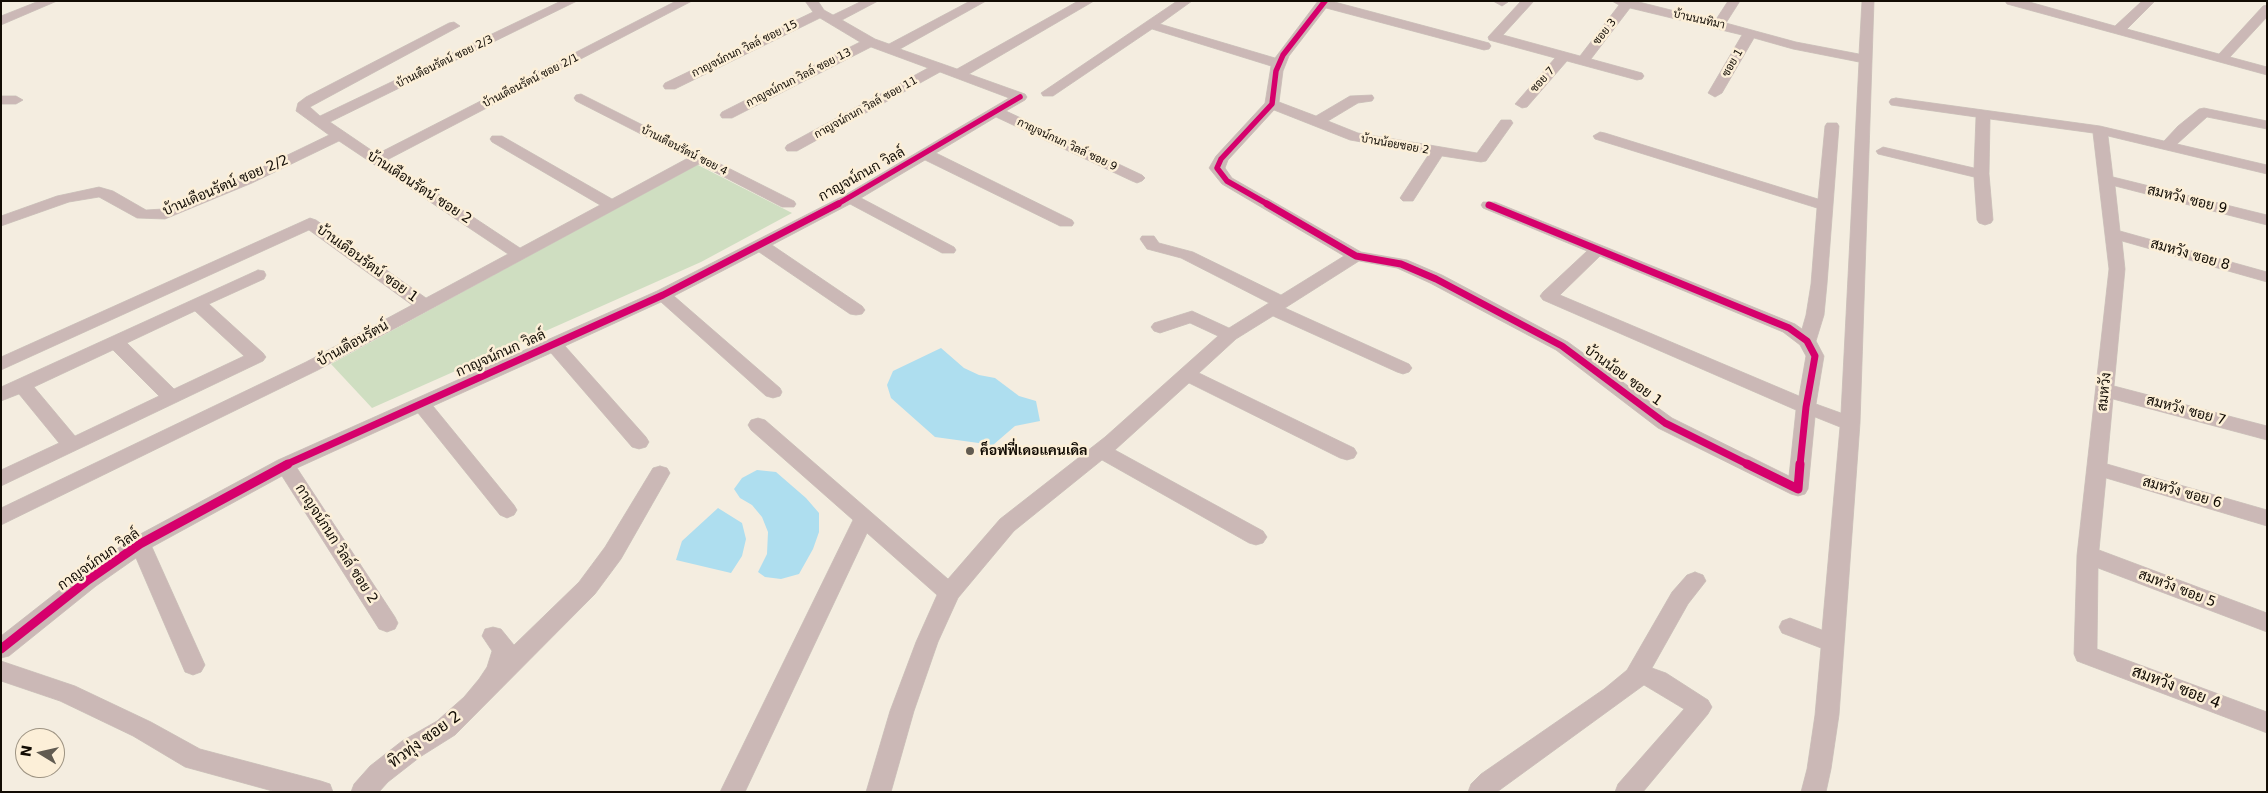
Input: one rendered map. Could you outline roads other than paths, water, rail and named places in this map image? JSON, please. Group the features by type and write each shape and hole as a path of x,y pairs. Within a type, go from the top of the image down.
{"street":[{"path":"1,21 51,1"},
{"name":"บ้านเดือนรัตน์ ซอย 2/3","path":"319,122 571,1"},
{"name":"บ้านเดือนรัตน์ ซอย 2/1","path":"376,160 686,1"},
{"name":"กาญจน์กนก วิลล์","path":"1,649 88,580 140,544 285,465 663,296 850,198 1020,97 870,42 820,13 811,1"},
{"path":"832,20 872,1"},
{"path":"890,49 980,1"},
{"path":"958,74 1088,1"},
{"path":"1048,93 1186,1"},
{"path":"1528,1 1494,37 1637,76"},
{"path":"1719,25 1734,1"},
{"path":"1813,792 1819,769 1827,715 1850,423 1864,56 1868,1"},
{"path":"2118,30 2149,1"},
{"path":"878,792 902,711 927,642 949,593 1007,525 1101,451 1230,335 1356,256 1228,181 1217,168 1221,159 1272,104 1276,88 1276,71 1279,64 1287,49 1324,2 1484,46"},
{"name":"บ้านนนทิมา","path":"1625,2 1780,40 1793,45 1864,56"},
{"name":"ซอย 3","path":"1583,61 1625,2"},
{"path":"2016,2 2267,71"},
{"path":"2221,59 2267,9"},
{"name":"กาญจน์กนก วิลล์ ซอย 15","path":"670,86 820,13"},
{"path":"1151,25 1279,64"},
{"name":"บ้านเดือนรัตน์ ซอย 2","path":"454,26 310,100 303,106 303,111 338,136 519,254"},
{"path":"2250,29 2267,33"},
{"name":"ซอย 1","path":"1715,93 1750,33"},
{"name":"กาญจน์กนก วิลล์ ซอย 13","path":"727,115 870,42"},
{"name":"ซอย 7","path":"1522,104 1564,56"},
{"name":"กาญจน์กนก วิลล์ ซอย 11","path":"792,148 940,67"},
{"name":"บ้านเดือนรัตน์ ซอย 4","path":"581,98 788,204"},
{"path":"1318,121 1355,99 1367,98"},
{"path":"1896,102 2100,130 2267,170"},
{"name":"บ้านน้อยซอย 2","path":"1272,104 1355,137 1481,158 1506,123"},
{"name":"กาญจน์กนก วิลล์ ซอย 9","path":"996,112 1137,178"},
{"path":"2168,145 2183,129 2204,112 2267,126"},
{"path":"1983,114 1981,174 1985,220"},
{"path":"1807,341 1815,315 1832,126"},
{"name":"สมหวัง","path":"2084,654 2088,555 2117,269 2100,130"},
{"name":"บ้านเดือนรัตน์ ซอย 2/2","path":"1,222 63,199 99,192 108,194 143,216 165,214 247,180 338,136"},
{"path":"1600,136 1826,206"},
{"path":"497,140 612,204"},
{"path":"1883,151 1981,174"},
{"path":"1408,198 1437,152"},
{"path":"925,154 1066,223"},
{"name":"บ้านเดือนรัตน์","path":"1,517 312,366 698,158"},
{"path":"1828,179 1860,186"},
{"name":"สมหวัง ซอย 9","path":"2107,180 2267,220"},
{"path":"850,198 948,250"},
{"path":"1489,205 1789,328 1807,341 1815,356 1806,407"},
{"name":"บ้านเดือนรัตน์ ซอย 1","path":"1,364 310,223 424,305"},
{"name":"สมหวัง ซอย 8","path":"2113,234 2267,277"},
{"path":"1148,239 1153,246 1187,255 1276,305 1403,368"},
{"path":"759,244 856,310"},
{"path":"1597,250 1549,296 1806,407 1850,423"},
{"name":"บ้านน้อย ซอย 1","path":"1356,256 1401,264 1444,284 1562,346 1665,422 1798,489 1806,407"},
{"path":"1,395 258,275"},
{"path":"663,296 772,392"},
{"path":"1,479 256,357 197,303"},
{"path":"1160,327 1192,317 1230,335"},
{"path":"115,342 172,398"},
{"path":"554,344 639,442"},
{"path":"1186,374 1347,453"},
{"path":"22,386 72,445"},
{"name":"สมหวัง ซอย 7","path":"2105,390 2267,433"},
{"path":"420,403 507,510"},
{"path":"758,425 949,593"},
{"path":"1101,451 1256,537"},
{"name":"กาญจน์กนก วิลล์ ซอย 2","path":"285,465 387,623"},
{"name":"สมหวัง ซอย 6","path":"2097,468 2267,518"},
{"path":"487,686 587,588 613,552 660,473"},
{"path":"732,792 864,518"},
{"path":"140,544 193,666"},
{"name":"สมหวัง ซอย 5","path":"2088,555 2267,624"},
{"path":"1480,792 1612,696 1635,677 1680,598 1695,581"},
{"path":"1790,627 1832,643"},
{"name":"ทิวทุ่ง ซอย 2","path":"363,792 378,774 446,728 472,704 487,686 497,670 504,649 493,636"},
{"name":"สมหวัง ซอย 4","path":"2084,654 2267,723"},
{"path":"1,671 67,693 142,729 194,759 321,792"},
{"path":"1628,792 1700,707 1658,680 1644,675 1635,677"}],"water":[{"path":"941,348 964,368 979,375 995,378 1019,396 1036,401 1040,421 1015,426 993,445 935,437 891,398 887,385 893,371"},
{"path":"757,470 776,472 806,498 819,513 819,532 813,549 799,574 781,579 765,577 758,572 767,554 768,532 762,517 752,505 740,498 734,489 742,478"},
{"path":"718,508 742,523 746,539 742,556 731,573 676,560 682,541"}],"place":[{"name":"ค็อฟฟี่เดอแคนเดิล","path":"970,451"}]}
